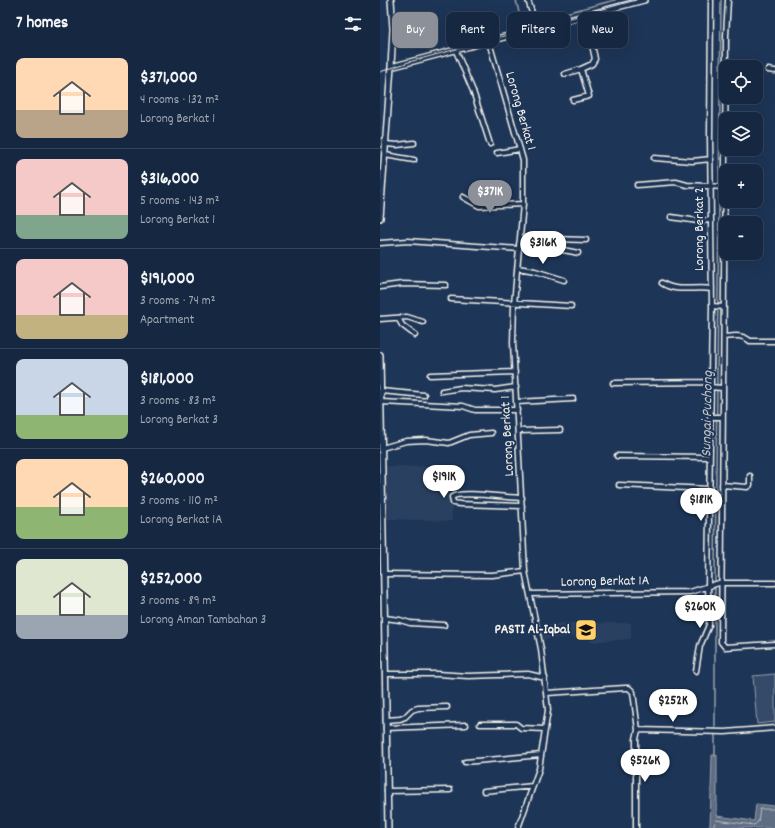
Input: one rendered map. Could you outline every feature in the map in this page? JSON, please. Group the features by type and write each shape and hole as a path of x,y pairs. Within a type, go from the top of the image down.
{"street":[{"path":"380,218 391,68 392,0"},
{"path":"528,0 532,12"},
{"path":"600,12 644,0"},
{"name":"Lorong Berkat 2","path":"696,671 700,646 709,625 710,585 709,489 712,306 711,220 713,186 711,158 711,0"},
{"path":"724,164 728,0"},
{"path":"391,68 467,48"},
{"name":"Lorong Berkat 1","path":"491,48 523,160 523,204 514,304 513,343 525,571 541,649 548,710 541,755 533,786 518,828"},
{"path":"566,74 592,64 595,59 593,48"},
{"path":"456,51 473,91 490,144"},
{"path":"573,100 589,96 581,68"},
{"path":"768,70 775,70"},
{"path":"386,144 397,145 414,143"},
{"path":"497,153 520,149"},
{"path":"385,155 414,160"},
{"path":"654,158 692,161 711,158"},
{"path":"637,186 676,182 687,185 719,186"},
{"path":"463,197 479,206 523,204"},
{"path":"724,208 724,337 720,583 721,642 723,646 775,644"},
{"path":"671,216 698,221 711,220"},
{"path":"520,238 586,240"},
{"path":"380,243 408,241 519,249"},
{"path":"519,244 535,247 560,248 578,253"},
{"path":"518,268 535,271 564,280"},
{"path":"662,283 675,289 697,287 712,289"},
{"path":"380,287 402,284 446,285"},
{"path":"452,299 514,304 570,306"},
{"path":"712,306 724,307"},
{"path":"398,318 407,330 415,335"},
{"path":"380,319 411,318 423,322"},
{"path":"724,337 737,335 745,337 750,341 775,341"},
{"path":"380,355 388,828"},
{"path":"430,375 515,372"},
{"path":"613,383 710,385 722,388"},
{"path":"442,390 461,388 495,390 516,387"},
{"path":"381,391 424,394"},
{"path":"517,402 573,399"},
{"path":"381,402 463,406 475,410 517,410"},
{"path":"710,417 722,417"},
{"path":"518,431 560,430"},
{"path":"382,448 406,441 426,440 449,443 469,435 491,433"},
{"path":"617,456 710,457"},
{"path":"722,485 747,487 750,485 750,476"},
{"path":"619,485 709,489"},
{"path":"522,498 504,498 462,493 452,497 453,503 460,504 522,506"},
{"path":"384,574 492,575 525,571"},
{"name":"Lorong Berkat 1A","path":"530,594 690,592 720,583 775,584"},
{"path":"385,618 410,623 444,625"},
{"path":"386,674 438,674 468,676 528,674 545,678"},
{"path":"547,693 629,688 634,696 638,730 636,739 636,828"},
{"path":"386,720 400,720 412,710 418,708 447,707"},
{"path":"480,724 516,724 521,728 546,729"},
{"path":"386,728 466,725"},
{"path":"638,730 717,732 751,731 775,728"},
{"path":"465,762 541,755"},
{"path":"484,791 533,786"},
{"path":"387,791 450,790"}],"shaded area":[{"path":"386,466 451,467 452,521 387,519"},
{"name":"PASTI Al-Iqbal","path":"563,623 631,623 631,639 590,642 589,635 541,640 540,626"},
{"path":"775,674 775,722 757,724 753,676"}],"water":[{"path":"712,755 717,755 717,816 754,821 756,804 775,806 775,828 706,828 710,826"}],"waterway":[{"path":"516,0 521,21 543,19 615,0"},
{"name":"Sungai Puchong","path":"715,756 715,574 721,0"}],"tram line":[{"path":"380,72 409,62 636,0"}],"place":[{"name":"PASTI Al-Iqbal","path":"586,630"}]}
